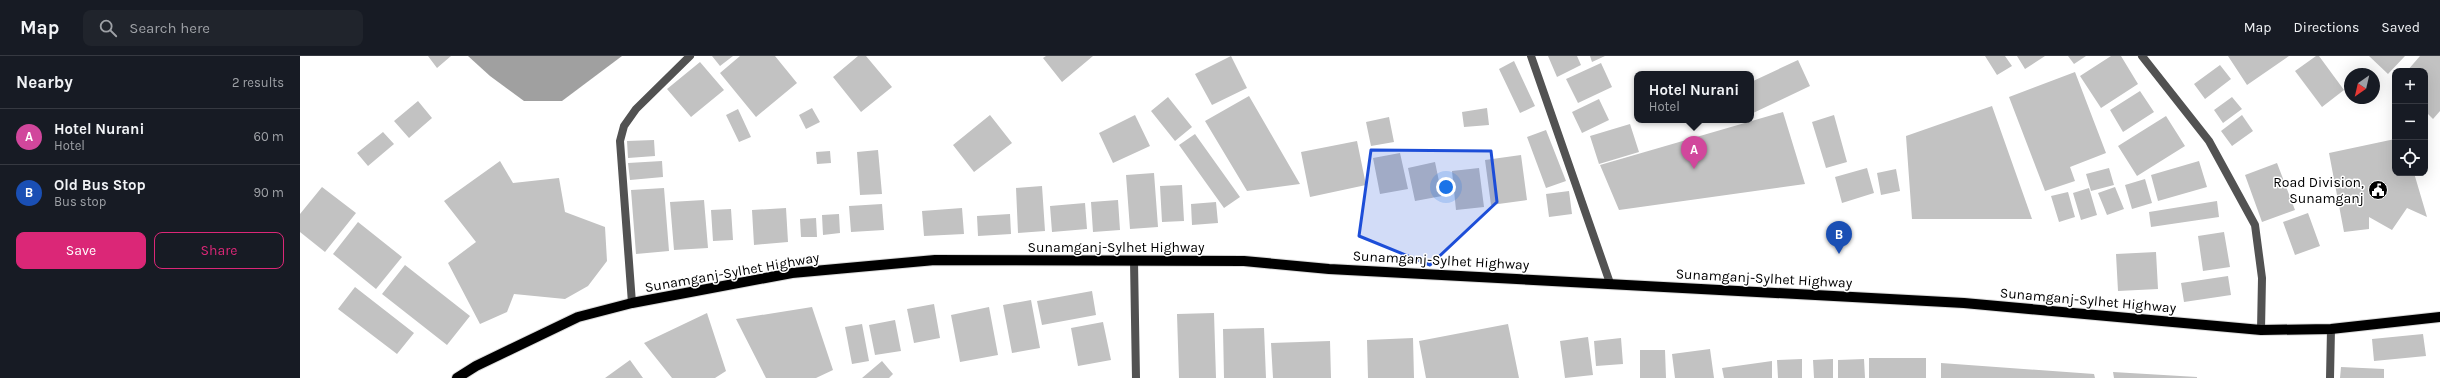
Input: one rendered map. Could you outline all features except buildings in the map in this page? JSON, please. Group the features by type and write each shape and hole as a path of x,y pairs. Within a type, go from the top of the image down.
{"main road":[{"name":"Sunamganj-Sylhet Highway","path":"457,378 476,366 578,317 632,303 792,273 935,260 1244,261 1329,269 1964,303 2261,330 2331,329 2440,317"}],"street":[{"path":"632,303 620,141 624,126 636,109 690,56"},
{"path":"1531,56 1610,283"},
{"path":"2142,56 2209,141 2255,225 2262,278 2261,330"},
{"path":"1134,261 1136,378"},
{"path":"2330,378 2331,329"}],"highlighted area":[{"path":"1371,150 1491,151 1497,202 1430,265 1359,236"}],"shaded area":[{"path":"468,56 622,56 562,101 524,101 490,76"}],"place":[{"name":"Hotel Nurani","path":"1694,169"},
{"name":"Road Division, Sunamganj","path":"2378,190"},
{"name":"Old Bus Stop","path":"1839,254"}]}
